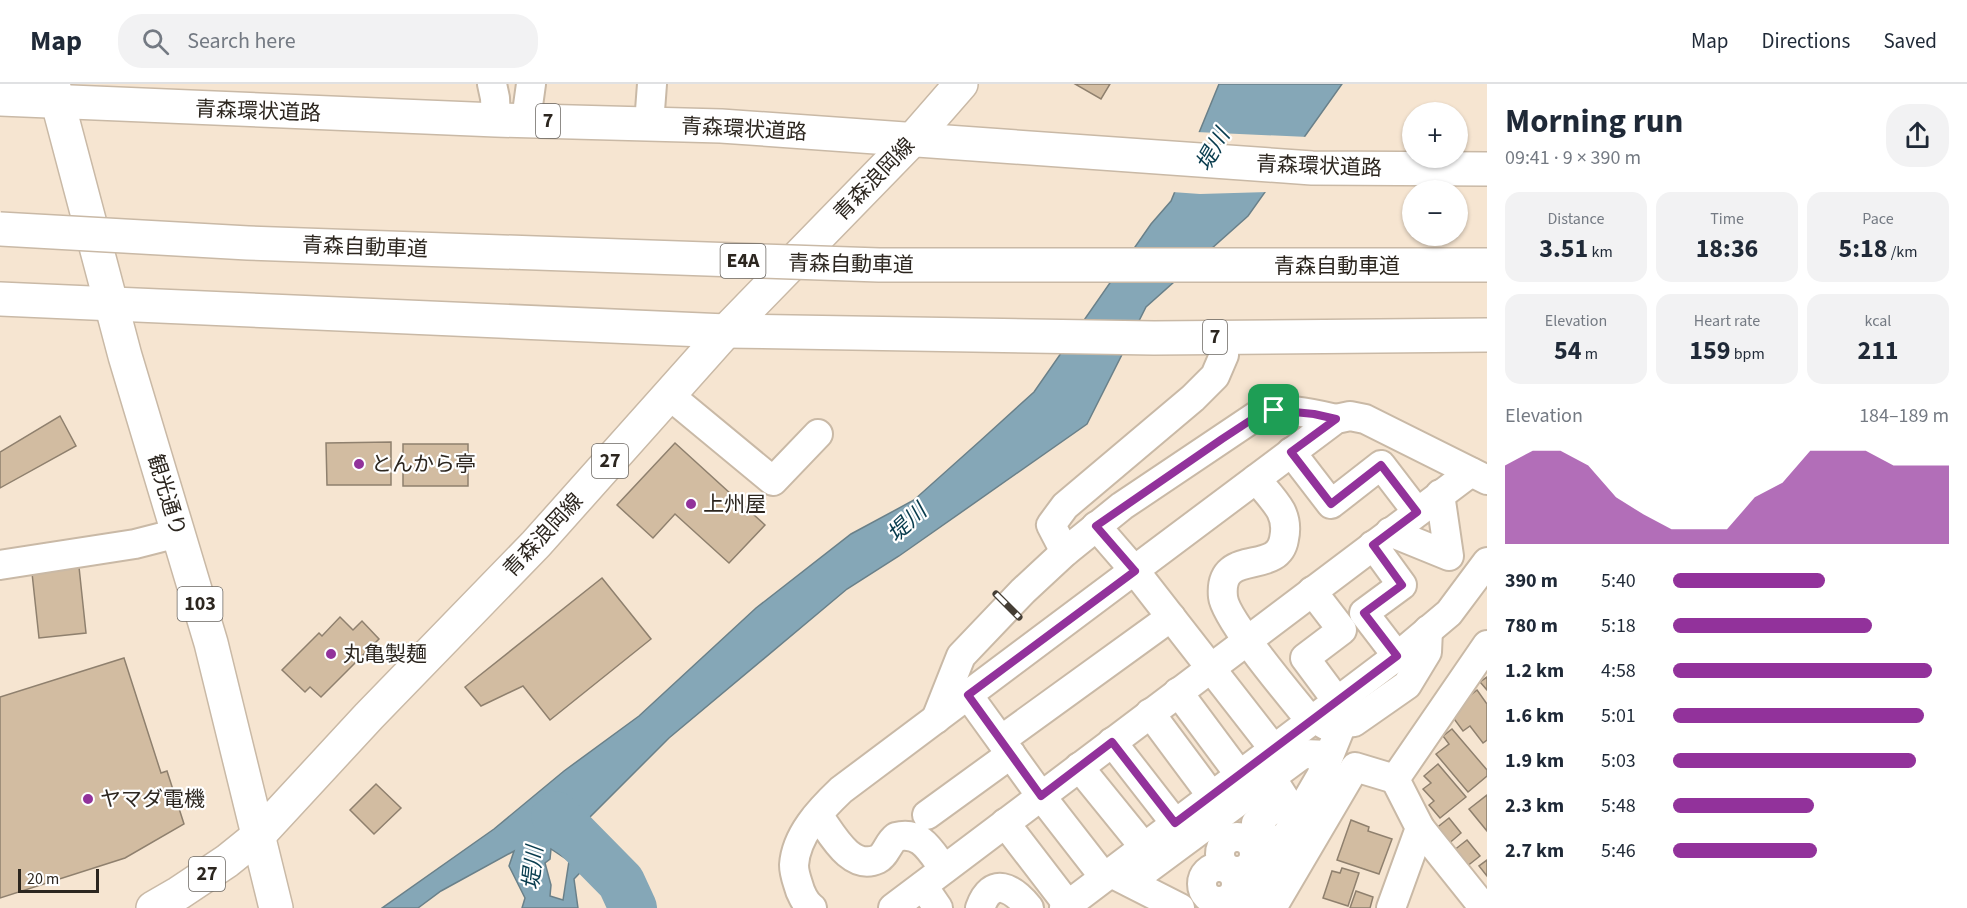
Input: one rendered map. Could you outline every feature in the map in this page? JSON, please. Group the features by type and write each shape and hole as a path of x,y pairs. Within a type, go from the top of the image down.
{"main road":[{"name":"青森浪岡線","path":"153,908 227,861 258,836 369,716 536,544 726,331 913,138 961,84"},
{"name":"青森環状道路","path":"0,99 55,93 511,120 721,126 1312,168 1487,170"},
{"name":"観光通り","path":"55,93 110,303 212,643 276,908"},
{"name":"青森自動車道","path":"0,229 248,243 879,266 1487,265"},
{"name":"7","path":"0,299 726,331 1154,338 1487,335"}],"street":[{"path":"492,84 495,98 511,120 531,84"},
{"path":"649,124 652,84"},
{"path":"1065,552 1051,525 1065,506 1193,398 1215,376 1224,356 1225,337"},
{"path":"669,395 773,482 818,434"},
{"path":"936,719 961,656 1008,606 1065,552 1131,500 1260,414 1274,410 1290,410 1336,419 1350,416 1365,419 1479,476"},
{"path":"812,908 799,889 794,867 797,847 818,814 841,790 1336,419"},
{"path":"1291,452 1331,504 1381,465 1417,512"},
{"path":"893,908 935,888 1005,823 1210,667 1440,494 1479,476"},
{"path":"1256,479 1281,512 1285,531 1284,542 1279,553 1263,561 1235,567 1226,578 1222,594 1225,607 1306,724"},
{"path":"1381,539 1449,556 1440,494"},
{"path":"1096,526 1135,571 1273,748"},
{"path":"0,565 135,544 178,533"},
{"path":"1381,539 1402,585 1364,613 1397,656"},
{"path":"1211,795 1306,724 1339,712 1397,656 1449,613 1487,562"},
{"path":"1312,591 1342,630 1305,658 1339,712 1354,722 1407,685 1427,652 1428,630"},
{"path":"927,815 1006,747 1171,617"},
{"path":"1395,778 1487,645"},
{"path":"1178,692 1239,774"},
{"path":"968,695 1041,796 1115,877 1180,908"},
{"path":"1244,908 1321,776 1329,755 1339,712"},
{"path":"1150,713 1211,795 1206,841"},
{"path":"1112,742 1206,841 1216,867 1206,873 1202,883 1206,903"},
{"path":"1005,823 1066,906 1115,877 1206,841 1271,777 1303,754 1329,755"},
{"path":"1079,767 1144,847"},
{"path":"1272,908 1355,767 1395,778 1420,828 1484,908"},
{"path":"1271,777 1285,799 1256,823 1277,851"},
{"path":"818,814 846,852 855,859 866,861 880,858 896,837 911,836 924,842 935,888"},
{"path":"1390,908 1420,828"},
{"path":"1115,877 1144,847 1206,841"},
{"path":"980,908 987,895 1000,888 1017,894 1029,908"}],"water":[{"name":"堤川","path":"1219,84 1342,84 1248,216 1146,307 1087,424 899,556 847,589 669,738 586,821 598,854 574,879 578,908 522,908 525,898 509,866 514,851 441,891 418,908 382,908 494,829 564,771 639,716 756,608 851,534 914,500 980,441 1034,392 1151,224 1171,201","holes":["551,849 569,861 563,900 550,896 551,885 545,863 550,859"]}],"pier":[{"path":"1196,132 1308,137 1268,192 1200,194 1172,192"}],"building":[{"path":"1075,84 1110,84 1101,99"},
{"path":"60,416 76,446 0,488 0,452"},
{"name":"とんから亭","path":"391,442 391,485 327,485 326,443"},
{"path":"675,443 765,525 729,563 675,514 653,538 617,505"},
{"path":"403,444 468,444 468,486 403,486"},
{"path":"79,567 86,633 39,638 32,573"},
{"path":"602,578 651,639 550,720 523,686 481,706 465,687"},
{"name":"丸亀製麺","path":"340,617 353,630 362,621 379,639 321,697 310,687 305,692 282,670 319,633 322,636"},
{"name":"ヤマダ電機","path":"124,658 161,773 167,771 184,824 125,858 0,898 0,697"},
{"path":"1487,677 1487,690 1480,682"},
{"path":"1477,690 1487,704 1487,740 1483,743 1470,726 1463,731 1449,712"},
{"path":"1452,729 1487,770 1487,776 1468,792 1436,754 1449,744 1443,736"},
{"path":"1438,764 1466,797 1440,818 1429,805 1434,801 1423,789 1431,783 1424,776"},
{"path":"376,784 401,808 374,834 350,810"},
{"path":"1487,795 1487,831 1469,809"},
{"path":"1449,818 1461,833 1446,846 1434,830"},
{"path":"1351,820 1369,827 1368,831 1392,839 1379,874 1337,860"},
{"path":"1467,840 1480,856 1466,867 1453,851"},
{"path":"1487,860 1487,876 1479,866"},
{"path":"1342,868 1359,873 1348,906 1323,898 1332,871 1340,873"},
{"path":"1356,891 1373,897 1370,908 1350,908"}],"waterway":[{"path":"555,815 621,882 633,908"}],"railway":[{"path":"996,594 1019,617"}],"place":[{"name":"とんから亭","path":"359,464"},
{"name":"上州屋","path":"691,504"},
{"name":"丸亀製麺","path":"331,654"},
{"name":"ヤマダ電機","path":"88,799"}],"route":[{"path":"1274,410 1290,410 1336,419 1291,452 1331,504 1381,465 1417,512 1373,545 1402,585 1364,613 1397,656 1175,823 1112,742 1041,796 968,695 1135,571 1096,526 1122,506 1260,414 1274,410"}]}
